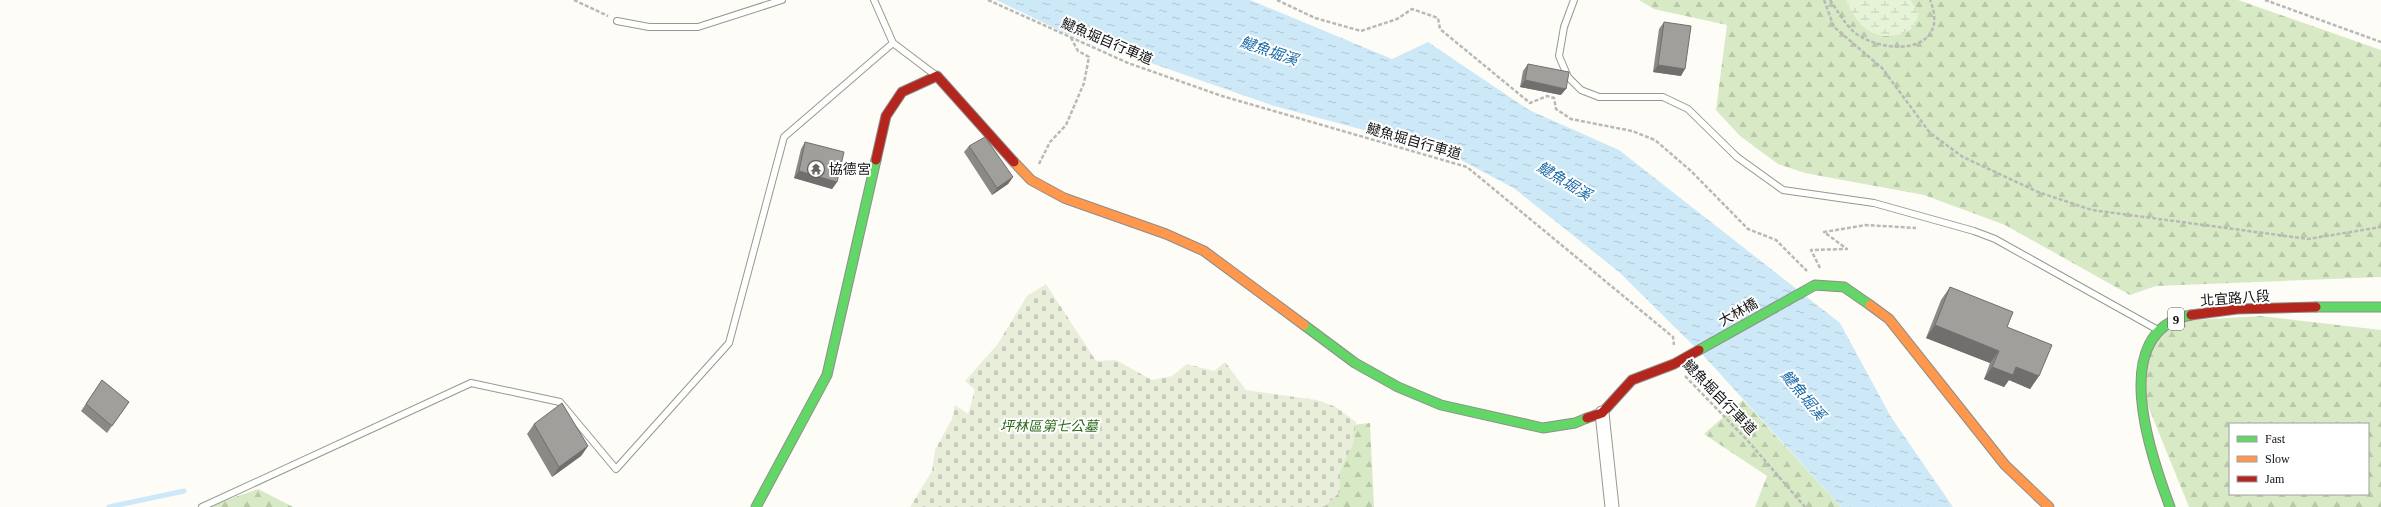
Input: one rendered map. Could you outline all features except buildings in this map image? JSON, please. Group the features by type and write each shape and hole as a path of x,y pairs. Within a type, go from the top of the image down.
{"street":[{"path":"756,507 827,375 886,116 902,92 937,76 1032,180 1064,198 1166,234 1204,251 1355,364 1405,390 1441,405 1543,428 1575,423 1602,413 1612,507"},
{"name":"大林橋","path":"1602,413 1632,380 1674,364 1822,286"},
{"path":"1822,286 1844,287 1889,319 2005,465 2049,507"},
{"name":"北宜路八段","path":"2170,507 2156,470 2144,426 2142,395 2141,374 2147,350 2159,331 2169,322 2182,317 2216,310 2381,307"}],"lane":[{"path":"617,21 649,27 698,27 782,0"},
{"path":"874,0 893,44 937,76"},
{"path":"1574,0 1564,27 1559,56 1568,77 1581,90 1599,97 1663,97 1688,110 1737,157 1783,190 1874,203 1974,231 1995,239 2159,331"},
{"path":"202,507 471,383 560,402 616,469 729,343 784,137 893,44"}],"path":[{"path":"574,0 617,21"},
{"name":"𩻸魚堀自行車道","path":"988,0 1128,63 1222,96 1466,167 1673,337 1674,364 1748,441 1805,507"},
{"path":"1277,0 1315,18 1361,31 1397,19 1412,8 1438,18 1440,29 1530,103 1547,96 1554,98 1556,110 1571,119 1632,131 1656,140 1691,171 1748,230 1776,240 1822,286"},
{"path":"1824,0 1834,27 1882,68 1930,133 1963,157 2038,192 2092,210 2308,239 2381,227"},
{"path":"1830,0 1854,31 1874,43 1898,47 1917,45 1931,35 1934,22 1930,0"},
{"path":"2265,0 2381,42"},
{"path":"1032,180 1050,142 1066,125 1084,83 1089,57 1078,51 1071,37"},
{"path":"1822,286 1811,250 1847,249 1824,232 1866,224 1920,228"}],"green space":[{"path":"1639,0 2238,0 2381,50 2381,277 2156,286 2130,295 2005,225 1924,195 1805,173 1778,164 1740,136 1716,110 1727,25 1654,9"},
{"path":"1846,0 1910,0 1919,13 1912,28 1906,32 1888,36 1879,35 1865,28 1859,22 1854,16"},
{"name":"坪林區第七公墓","path":"1046,284 1096,361 1116,360 1152,380 1172,376 1187,364 1214,371 1225,362 1246,390 1317,400 1336,407 1356,422 1353,444 1340,472 1340,492 1324,507 910,507 932,471 935,450 952,419 955,405 968,414 975,390 965,381 997,345 1027,296"},
{"path":"2261,316 2381,330 2381,507 2189,507 2144,396 2146,352 2176,321"},
{"path":"1743,400 1841,507 1755,507 1767,476 1704,434"},
{"path":"1370,423 1374,507 1275,507 1344,426"},
{"path":"258,489 293,507 206,507"}],"water":[{"name":"𩻸魚堀溪","path":"996,0 1250,0 1392,59 1428,42 1529,110 1619,150 1840,323 1891,417 1953,507 1841,507 1703,355 1619,272 1515,189 1446,152 1274,106 1065,33"}],"waterway":[{"path":"109,507 184,491"}],"traffic: fast":[{"path":"756,507 827,375 876,160"},
{"path":"1699,350 1815,285 1844,287 1870,305"},
{"path":"2316,307 2381,307"},
{"path":"2170,507 2153,458 2146,428 2142,398 2142,369 2149,345 2165,326 2191,315"},
{"path":"1304,325 1355,363 1398,387 1441,405 1543,428 1575,423 1587,418"}],"traffic: slow":[{"path":"1014,162 1031,180 1064,198 1166,234 1204,251 1304,325"},
{"path":"1870,305 1889,319 2005,465 2049,507"}],"traffic: jam":[{"path":"876,160 886,116 902,92 937,76 1014,162"},
{"path":"2191,315 2237,309 2316,307"},
{"path":"1587,418 1602,413 1632,380 1674,364 1699,350"}],"place":[{"name":"協德宮","path":"816,169"}]}
